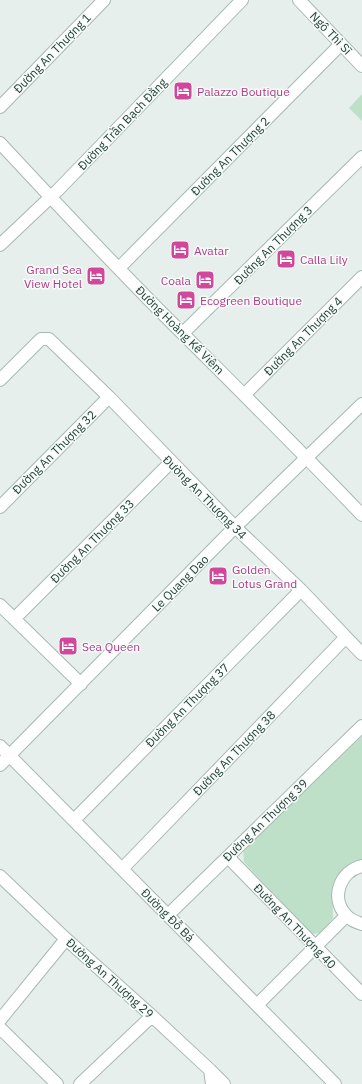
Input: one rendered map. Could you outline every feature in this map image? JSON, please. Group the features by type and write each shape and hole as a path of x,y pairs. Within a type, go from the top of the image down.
{"street":[{"name":"Đường An Thượng 1","path":"0,107 104,0"},
{"name":"Đường Trần Bạch Đằng","path":"0,245 50,197 242,0"},
{"name":"Ngô Thì Sĩ","path":"299,0 362,66"},
{"name":"Đường An Thượng 2","path":"119,268 341,44"},
{"name":"Đường Hoàng Kế Viêm","path":"0,143 119,268 362,515"},
{"name":"Đường An Thượng 3","path":"183,333 362,157"},
{"name":"Đường An Thượng 4","path":"244,395 362,277"},
{"name":"Đường An Thượng 34","path":"0,380 41,339 50,339 109,397 170,462 301,590 362,654"},
{"name":"Đường An Thượng 32","path":"0,506 109,397"},
{"name":"Le Quang Dao","path":"0,765 235,527 362,404"},
{"name":"Đường An Thượng 33","path":"14,619 170,462"},
{"name":"Đường An Thượng 37","path":"74,820 301,590"},
{"path":"0,605 81,684"},
{"name":"Đường An Thượng 38","path":"122,869 346,637"},
{"name":"Đường An Thượng 39","path":"168,916 362,726"},
{"name":"Đường Đỗ Bá","path":"0,746 335,1084"},
{"name":"Đường An Thượng 40","path":"228,857 362,994"},
{"path":"362,866 349,872 342,880 338,898 341,908 346,916 354,922 362,924"},
{"name":"Đường An Thượng 29","path":"0,876 66,939 152,1016 224,1084"},
{"path":"257,1005 346,916"},
{"path":"0,1020 66,939"},
{"path":"80,1084 152,1016"},
{"path":"0,1028 57,1084"},
{"path":"210,1070 212,1084"}],"green space":[{"path":"362,94 362,121 349,108"},
{"path":"362,736 362,861 351,866 337,876 333,889 333,918 321,933 311,934 244,862 243,849"}],"place":[{"name":"Palazzo Boutique","path":"183,91"},
{"name":"Avatar","path":"180,250"},
{"name":"Calla Lily","path":"286,259"},
{"name":"Grand Sea View Hotel","path":"96,276"},
{"name":"Coala","path":"205,280"},
{"name":"Ecogreen Boutique","path":"186,300"},
{"name":"Golden Lotus Grand","path":"218,576"},
{"name":"Sea Queen","path":"68,646"}]}
